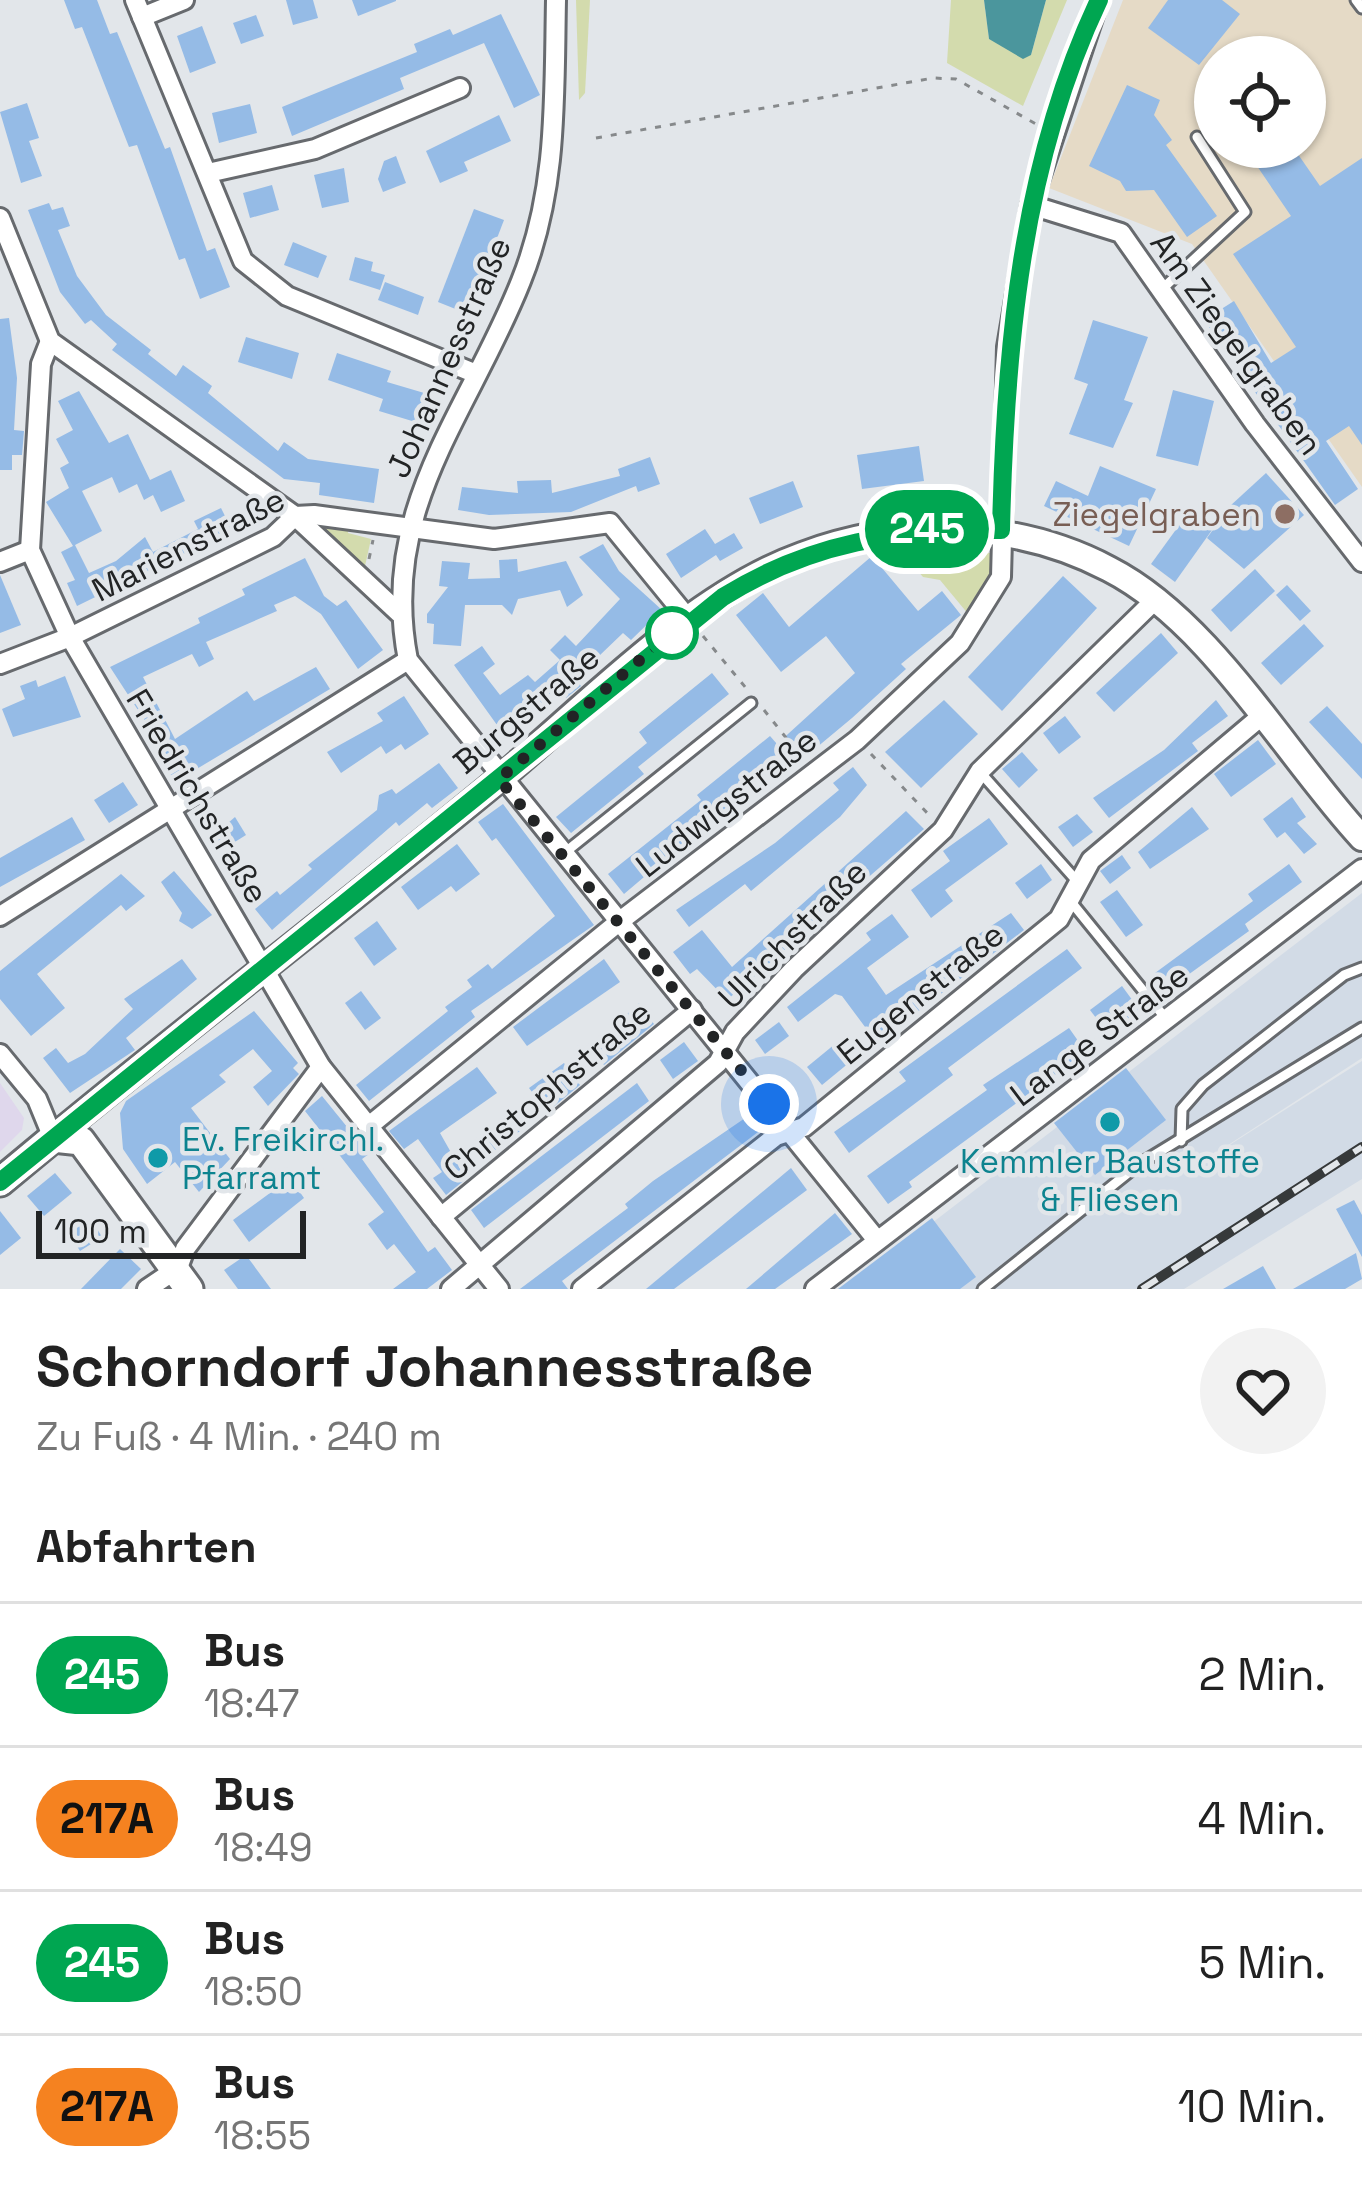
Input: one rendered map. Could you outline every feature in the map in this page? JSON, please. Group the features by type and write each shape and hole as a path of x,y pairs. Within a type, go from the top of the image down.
{"main road":[{"name":"Burgstraße","path":"0,1182 67,1140"},
{"name":"Burgstraße","path":"0,1202 67,1140"},
{"path":"67,1140 184,1279"}],"street":[{"path":"184,0 139,8 242,261 287,296 474,373"},
{"name":"Johannesstraße","path":"556,0 558,104 546,196 521,281 424,477 410,525 399,614 408,660 499,779 876,1239"},
{"name":"Ludwigstraße","path":"369,1126 620,921 857,740 960,643 1000,577 1007,347 1031,205 1099,0"},
{"path":"208,172 315,149 460,88"},
{"name":"Am Ziegelgraben","path":"1031,205 1121,233 1255,424 1362,562"},
{"path":"0,218 5,249 50,341 295,517 399,614"},
{"name":"Friedrichstraße","path":"50,341 41,364 30,550 70,638 321,1067 499,1289"},
{"name":"Marienstraße","path":"0,664 70,638 273,537 295,517 410,525"},
{"name":"Johannesstraße","path":"410,525 494,538 610,523 690,621"},
{"name":"Burgstraße","path":"67,1140 107,1097 690,621 759,574 840,543 922,529 1001,530 1111,569 1156,600 1265,713 1362,838"},
{"path":"0,562 30,550"},
{"path":"364,579 404,567"},
{"name":"Ulrichstraße","path":"451,1289 718,1064 724,1050 794,969 943,830 980,772 1156,600"},
{"path":"0,916 408,660"},
{"path":"1072,903 1076,880 1091,860 1265,713"},
{"name":"Lange Straße","path":"814,1289 1362,869"},
{"name":"Eugenstraße","path":"582,1289 776,1136 804,1127 1059,919 1072,903"},
{"name":"Christophstraße","path":"441,1217 692,1010"},
{"path":"0,1054 67,1140"},
{"path":"147,1289 184,1279 185,1249 321,1067"}],"lane":[{"path":"1357,0 1362,8"},
{"path":"1161,290 1245,212 1217,168"},
{"path":"563,854 751,704"},
{"path":"980,772 1076,880"},
{"path":"1072,903 1167,1020"},
{"path":"1181,1141 1182,1109 1203,1085 1344,974 1362,968"},
{"path":"983,1289 1138,1166 1362,1028"}],"path":[{"path":"596,138 933,78 956,79 1029,123"},
{"path":"364,579 378,521"},
{"path":"857,740 943,830"}],"shaded area":[{"path":"1123,0 1362,0 1362,487 1192,244 1049,188"},
{"path":"1362,893 1362,1058 1168,1184 1362,1061 1362,1179 1184,1289 846,1289"},
{"path":"0,1083 24,1118 22,1130 0,1152"}],"green space":[{"path":"576,0 590,0 585,93 579,100"},
{"path":"951,0 984,0 989,39 1031,55 1046,0 1067,0 1023,106 947,63"},
{"path":"319,524 349,526 348,533 371,539 365,566"},
{"path":"898,547 990,553 994,575 969,615 940,580 923,577"}],"water":[{"path":"984,0 1046,0 1031,55 1023,59 989,39"}],"building":[{"path":"64,0 97,0 110,34 117,32 165,149 170,147 207,251 215,248 230,287 200,299 185,258 179,260 137,145 129,147 82,27 75,29"},
{"path":"286,0 313,0 318,18 293,25"},
{"path":"352,0 396,0 396,1 358,16"},
{"path":"1168,0 1222,0 1240,14 1222,36 1194,36 1194,61 1148,28"},
{"path":"501,14 540,95 514,108 484,43 400,78 404,89 292,136 282,107 417,52 414,44 450,29 453,35"},
{"path":"256,15 264,36 241,44 233,23"},
{"path":"202,26 216,63 190,73 177,36"},
{"path":"1127,85 1160,100 1154,115 1172,140 1166,145 1217,216 1187,237 1154,190 1126,191 1120,181 1089,166"},
{"path":"27,103 39,138 29,141 42,176 21,183 0,112"},
{"path":"250,104 257,133 219,143 212,113"},
{"path":"499,115 511,141 464,162 468,171 440,183 426,151"},
{"path":"396,156 406,183 383,192 378,179 384,161"},
{"path":"1362,158 1362,445 1349,426 1326,441 1358,489 1335,505 1204,320 1234,301 1271,363 1296,347 1233,254 1291,216 1258,168 1308,168 1320,186"},
{"path":"344,168 349,202 322,208 314,175"},
{"path":"272,185 279,210 250,218 243,193"},
{"path":"49,203 52,210 63,207 70,226 58,230 77,276 106,315 151,350 148,354 176,376 183,365 212,386 208,393 278,451 284,442 308,459 379,469 374,503 319,495 320,483 284,479 112,350 117,344 91,320 85,324 60,292 28,210"},
{"path":"474,209 504,220 468,314 438,302"},
{"path":"293,242 327,256 318,278 284,265"},
{"path":"355,257 373,262 371,271 385,275 380,290 349,280"},
{"path":"385,282 424,297 418,315 378,300"},
{"path":"9,318 17,378 14,430 24,431 22,455 12,455 12,470 0,470 0,319"},
{"path":"1093,320 1148,337 1124,400 1133,403 1113,448 1069,434 1088,384 1074,379"},
{"path":"246,337 299,353 292,379 238,362"},
{"path":"337,353 391,371 387,382 431,395 422,424 379,411 383,399 328,380"},
{"path":"1173,390 1214,401 1198,466 1156,456"},
{"path":"79,391 109,443 128,434 150,480 171,470 185,501 161,512 153,495 144,500 137,484 119,493 112,477 82,491 102,531 75,545 89,573 116,561 145,537 153,552 198,529 194,521 221,508 232,530 77,606 67,583 75,580 61,552 73,546 46,502 69,488 60,468 69,463 56,439 73,430 58,401"},
{"path":"919,446 924,481 862,489 857,455"},
{"path":"650,457 660,484 638,492 636,486 571,512 489,515 458,510 462,487 518,493 517,481 551,480 552,493 620,476 618,469"},
{"path":"1100,466 1156,489 1129,546 1044,506 1056,481 1088,496"},
{"path":"1266,473 1304,515 1244,569 1207,538 1230,506"},
{"path":"793,481 803,507 760,524 749,498"},
{"path":"1188,513 1212,530 1175,582 1151,564"},
{"path":"705,529 715,544 734,533 743,548 720,561 716,555 681,578 666,554"},
{"path":"603,544 619,571 662,610 631,640 623,633 575,679 581,686 566,698 560,692 529,715 522,707 497,725 454,665 482,646 495,664 483,673 500,695 528,675 535,682 560,660 550,650 565,635 576,646 620,599 579,557"},
{"path":"872,556 918,611 942,591 961,615 901,664 906,669 810,753 802,743 624,894 608,874 701,800 697,795 770,736 777,744 855,673 826,636 781,672 736,615 763,593 789,627"},
{"path":"305,558 324,596 337,606 346,600 383,650 358,669 321,614 295,596 274,605 277,611 206,642 214,659 199,667 192,654 143,677 175,739 247,691 254,701 316,667 330,689 175,782 156,751 162,747 110,667 200,623 198,618 245,595 242,589"},
{"path":"517,559 518,572 566,561 583,595 567,607 560,590 518,599 512,615 502,605 465,605 461,646 433,644 434,624 427,623 427,614 448,587 439,586 442,561 470,563 468,579 500,578 499,560"},
{"path":"1255,569 1275,591 1231,632 1211,610"},
{"path":"0,575 21,625 0,633"},
{"path":"1063,576 1097,608 1002,711 968,677"},
{"path":"1287,585 1311,611 1300,621 1276,595"},
{"path":"1304,624 1324,646 1281,685 1261,663"},
{"path":"1161,633 1178,653 1114,712 1096,693"},
{"path":"712,673 729,694 638,767 644,774 571,833 556,817 647,743 639,732"},
{"path":"65,676 81,717 13,737 2,709 25,699 20,686 36,680 38,687"},
{"path":"404,696 429,734 405,750 401,744 386,754 381,746 341,773 327,752 383,721 377,713"},
{"path":"944,700 978,734 921,788 885,752"},
{"path":"1216,700 1228,716 1192,743 1198,751 1109,818 1093,798 1164,750"},
{"path":"1327,706 1362,744 1362,779 1309,722"},
{"path":"1065,716 1081,737 1059,754 1043,733"},
{"path":"1258,740 1276,764 1231,797 1214,774"},
{"path":"1022,752 1038,770 1019,788 1002,769"},
{"path":"439,763 458,788 432,808 427,803 399,826 396,822 272,930 255,909 277,891 280,895 312,869 308,865 377,810 379,795 392,789 396,794"},
{"path":"853,767 867,785 840,817 751,891 745,884 689,927 676,910 775,843 839,790 833,783"},
{"path":"123,782 138,805 109,823 94,800"},
{"path":"1292,797 1306,817 1297,823 1317,844 1304,854 1285,832 1277,838 1263,819"},
{"path":"503,804 594,925 471,1011 475,1017 369,1101 356,1085 448,1011 445,1007 472,987 467,980 488,964 492,969 555,916 496,838 492,841 478,822"},
{"path":"1192,807 1209,829 1150,869 1138,852"},
{"path":"906,811 924,829 727,1000 697,969 690,974 673,952 702,930 732,967"},
{"path":"1077,814 1093,832 1073,847 1058,827"},
{"path":"72,817 85,840 0,887 0,858"},
{"path":"235,817 246,835 222,850 213,836"},
{"path":"989,818 1008,844 945,890 953,901 931,918 911,890 950,861 943,851"},
{"path":"457,844 480,874 456,892 451,886 418,910 401,887"},
{"path":"1122,855 1131,868 1110,884 1100,871"},
{"path":"1041,864 1052,880 1027,899 1015,883"},
{"path":"1289,864 1302,882 1245,924 1249,931 1167,990 1155,973 1253,901 1248,894"},
{"path":"174,871 212,915 192,929 179,921 182,913 161,882"},
{"path":"121,874 145,896 126,911 121,905 37,974 65,1008 31,1036 0,999 0,971"},
{"path":"1117,890 1143,925 1126,937 1100,902"},
{"path":"1011,913 1024,930 877,1043 842,996 835,994 798,1022 787,1007 871,940 866,933 892,914 909,937 867,968 886,995"},
{"path":"377,921 397,949 374,966 354,938"},
{"path":"1067,949 1082,968 948,1068 953,1075 849,1153 834,1132 906,1081 899,1072"},
{"path":"182,959 197,979 126,1038 135,1050 70,1093 43,1058 56,1048 68,1063 85,1054 133,1009 124,999"},
{"path":"604,959 620,982 527,1046 513,1027"},
{"path":"1122,986 1141,1012 1109,1035 1090,1010"},
{"path":"361,991 381,1018 365,1030 345,1003"},
{"path":"639,1003 654,1024 604,1065 591,1048"},
{"path":"254,1011 298,1063 293,1068 299,1074 268,1106 253,1087 272,1071 253,1049 219,1075 226,1082 191,1108 230,1159 199,1192 175,1162 147,1184 123,1149 120,1113 126,1101"},
{"path":"779,1022 789,1036 765,1054 755,1040"},
{"path":"1069,1028 1086,1052 909,1182 912,1187 888,1204 867,1176 987,1090 983,1085"},
{"path":"684,1042 698,1061 673,1079 660,1060"},
{"path":"835,1044 850,1062 822,1085 807,1067"},
{"path":"564,1063 580,1085 547,1112 529,1088"},
{"path":"477,1067 497,1093 440,1133 466,1179 446,1195 433,1178 442,1172 418,1139 404,1149 389,1131"},
{"name":"Kemmler Baustoffe & Fliesen","path":"1126,1068 1166,1120 1095,1175 1054,1123"},
{"path":"637,1083 649,1101 484,1228 471,1210"},
{"path":"322,1096 369,1154 362,1159 428,1252 435,1247 452,1270 427,1289 393,1289 416,1272 394,1244 387,1250 368,1224 384,1212 305,1111"},
{"path":"751,1114 762,1129 562,1281 568,1289 520,1289 628,1208 625,1204 653,1181"},
{"path":"511,1118 520,1131 495,1150 486,1137"},
{"path":"791,1168 807,1190 674,1289 646,1289"},
{"path":"286,1172 304,1198 249,1242 233,1220 270,1193 266,1187"},
{"path":"55,1173 72,1193 44,1216 27,1196"},
{"path":"1354,1200 1362,1215 1362,1257 1336,1209"},
{"path":"0,1211 21,1238 0,1255"},
{"path":"835,1213 852,1234 775,1289 746,1289"},
{"path":"932,1218 976,1277 960,1289 838,1289"},
{"path":"91,1219 102,1237 80,1251 69,1233"},
{"path":"120,1249 141,1269 121,1289 81,1289"},
{"path":"1356,1253 1362,1279 1345,1289 1293,1289"},
{"path":"246,1255 271,1289 238,1289 224,1270"},
{"path":"1263,1266 1276,1289 1223,1289"}],"railway":[{"path":"1142,1289 1362,1147"}],"bus line":[{"name":"245","path":"0,1182 268,970 674,632 723,597 799,555 840,543 922,529 1001,530 1007,347 1031,205 1099,0"}],"place":[{"name":"Ziegelgraben","path":"1285,514"},
{"name":"Kemmler Baustoffe & Fliesen","path":"1110,1122"},
{"name":"Ev. Freikirchl. Pfarramt","path":"158,1158"}],"route":[{"path":"672,633 499,779 769,1104"}]}
